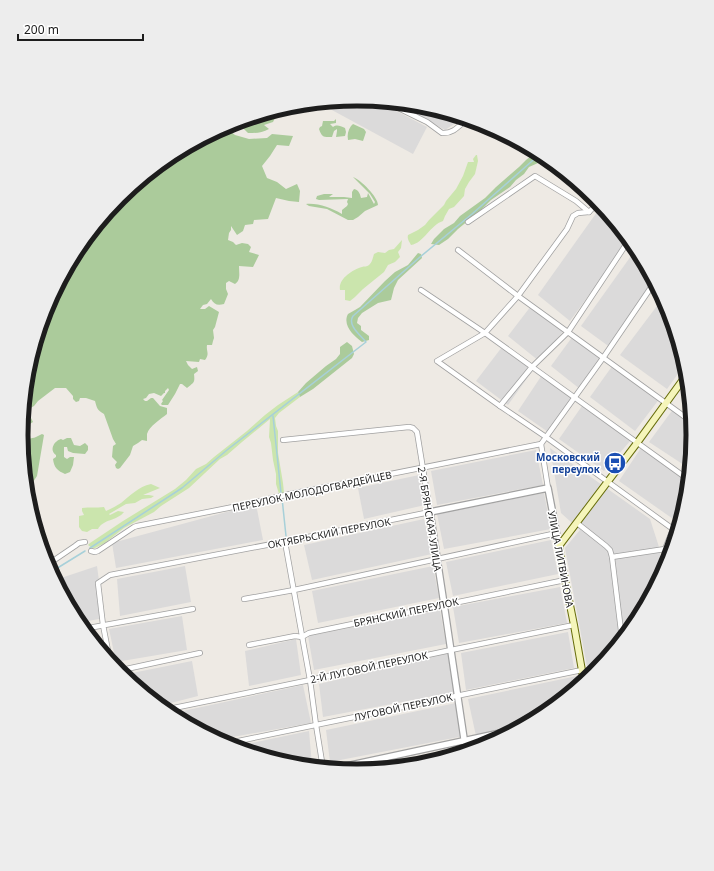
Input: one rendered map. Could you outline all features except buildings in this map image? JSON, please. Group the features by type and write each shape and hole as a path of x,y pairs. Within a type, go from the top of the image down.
{"main road":[{"path":"559,546 681,382"},
{"name":"УЛИЦА ЛИТВИНОВА","path":"559,546 564,580 583,675"}],"street":[{"path":"403,110 427,122 442,133 453,131 462,124"},
{"path":"468,222 535,176 576,201 589,212"},
{"path":"594,207 589,212 578,213 573,216 567,229 518,296 485,333 437,361 673,528"},
{"path":"500,406 532,367 568,332 625,245"},
{"path":"458,250 518,296 685,417"},
{"path":"540,444 603,358 651,288"},
{"path":"421,290 485,333 683,476"},
{"name":"2-Я БРЯНСКАЯ УЛИЦА","path":"283,440 409,427 413,428 417,432 465,746"},
{"name":"ПЕРЕУЛОК МОЛОДОГВАРДЕЙЦЕВ","path":"91,551 98,551 134,528 142,525 218,511 290,494 540,444"},
{"name":"УЛИЦА ЛИТВИНОВА","path":"540,444 559,546"},
{"name":"ОКТЯБРЬСКИЙ ПЕРЕУЛОК","path":"103,625 98,583 110,575 285,542 548,488"},
{"path":"577,523 610,550 621,632"},
{"path":"244,599 294,590 557,533"},
{"path":"612,557 665,548 669,541"},
{"path":"53,560 79,543 85,542"},
{"path":"285,542 310,680 322,763"},
{"name":"БРЯНСКИЙ ПЕРЕУЛОК","path":"249,645 295,636 302,638 309,633 564,580"},
{"path":"90,628 193,609"},
{"path":"103,625 108,649"},
{"name":"2-Й ЛУГОВОЙ ПЕРЕУЛОК","path":"173,708 574,625"},
{"path":"125,669 200,653"},
{"name":"ЛУГОВОЙ ПЕРЕУЛОК","path":"237,741 582,670"},
{"path":"356,764 496,734"}],"shaded area":[{"path":"357,106 391,108 427,127 413,154 328,108"},
{"path":"411,111 457,122 445,130"},
{"path":"597,212 625,245 570,321 538,295"},
{"path":"632,255 652,291 611,348 581,326"},
{"path":"658,304 669,330 680,371 667,389 620,355"},
{"path":"531,306 565,329 539,361 508,336"},
{"path":"573,336 603,357 580,389 551,366"},
{"path":"502,347 533,370 508,405 476,381"},
{"path":"613,365 660,398 635,431 590,397"},
{"path":"542,375 573,399 548,432 518,411"},
{"path":"582,406 631,440 604,471 559,439"},
{"path":"674,408 685,415 686,436 684,465 649,442"},
{"path":"550,448 650,519 659,547 661,561 642,600 618,636 588,670 565,548 580,530 561,513"},
{"path":"641,448 683,478 675,520 619,481"},
{"path":"536,450 543,485 437,505 431,471"},
{"path":"419,475 425,505 364,519 358,488"},
{"path":"544,493 551,529 444,549 437,514"},
{"path":"256,504 263,540 116,568 112,543"},
{"path":"424,519 432,554 312,580 304,545"},
{"path":"551,540 558,574 453,596 446,562"},
{"path":"97,566 104,618 86,622 61,578"},
{"path":"185,566 191,602 120,616 117,579"},
{"path":"433,566 439,598 318,623 312,591"},
{"path":"560,587 567,623 459,643 453,607"},
{"path":"440,610 446,644 314,670 308,636"},
{"path":"182,616 187,650 118,662 115,658 109,629"},
{"path":"568,632 574,668 466,690 461,653"},
{"path":"296,639 301,675 249,686 245,651"},
{"path":"449,653 455,692 323,717 319,684"},
{"path":"192,661 198,696 167,704 130,673"},
{"path":"577,676 577,680 574,683 540,709 507,729 476,736 468,699"},
{"path":"303,685 311,723 228,738 211,731 179,712"},
{"path":"456,703 464,736 330,762 326,730"},
{"path":"309,731 312,762 272,753 245,744"},
{"path":"463,746 421,758 392,763"}],"green space":[{"path":"275,118 273,122 264,125 269,129 264,131 248,133 243,128 234,131 251,124"},
{"path":"336,119 336,123 330,124 333,127 337,125 345,128 345,136 336,137 337,129 334,131 332,137 325,137 322,135 319,129 322,126 323,121 334,121"},
{"path":"353,124 364,129 366,132 363,141 355,139 348,140 348,131"},
{"path":"231,132 235,135 249,139 267,138 272,134 293,136 289,146 277,145 262,166 267,178 277,182 286,189 297,184 300,191 299,202 276,198 268,219 254,220 253,224 245,225 243,231 237,235 231,226 228,240 236,245 242,243 248,244 251,247 249,252 259,255 253,267 239,266 239,278 235,284 229,281 226,283 228,294 224,304 216,304 211,299 200,309 205,309 209,306 219,312 213,330 214,338 212,345 207,345 208,354 205,360 200,359 199,362 186,361 192,369 197,367 198,371 194,374 194,382 187,388 180,384 168,405 161,404 169,390 168,388 161,396 154,393 149,394 143,399 147,401 153,398 160,406 167,408 167,414 148,431 147,441 142,440 133,446 130,455 118,469 115,465 117,462 112,457 113,446 116,444 104,414 98,409 95,401 80,398 79,401 76,402 66,388 55,388 30,409 34,371 45,330 53,310 72,271 83,253 96,235 124,203 157,174 174,162 211,140"},
{"path":"476,155 478,161 475,174 465,189 464,196 454,207 449,209 443,221 434,226 416,244 411,245 408,235 425,225 444,205 456,189 468,162 474,162 473,159"},
{"path":"531,156 540,162 529,167 510,187 491,200 448,239 439,245 431,244 444,229 454,223 460,216 485,198"},
{"path":"353,177 368,189 378,205 365,211 353,220 348,220 327,209 309,206 306,204 325,206 342,214 342,210 348,204 348,199 319,200 316,199 317,196 333,194 329,197 352,198 352,192 354,189 358,191 361,198 367,197 368,193 374,204 375,202 370,194"},
{"path":"402,240 401,248 398,252 400,257 395,262 388,265 384,272 350,301 345,300 345,290 340,290 343,279 354,270 369,265 374,254 378,252 385,253 394,249"},
{"path":"418,253 421,254 422,258 398,280 391,300 378,303 362,313 358,318 357,323 361,326 361,330 369,336 369,340 362,342 352,333 348,326 348,314 360,307 385,281 395,272 408,265"},
{"path":"347,342 352,346 354,354 352,358 313,389 300,397 298,392 306,383 336,359 340,354 340,347"},
{"path":"298,392 300,397 279,413 275,418 278,431 278,453 284,493 279,494 276,484 276,474 269,437 270,419 227,455 220,459 189,488 154,512 124,528 105,543 95,548 88,545 123,521 175,489 196,469 206,464 265,415"},
{"path":"29,414 33,422 29,425"},
{"path":"42,434 44,435 37,476 32,483 28,439"},
{"path":"71,438 74,445 80,446 85,443 88,446 88,450 85,454 73,453 68,451 67,447 64,447 64,457 67,459 74,457 70,472 65,474 58,470 54,465 53,459 56,455 53,451 53,446 58,440"},
{"path":"151,484 160,488 143,495 154,496 151,498 126,504 109,514 110,515 118,511 124,512 121,515 103,523 98,529 92,529 87,532 82,531 79,527 79,516 84,515 82,508 104,507 106,511 121,503 138,489"}],"waterway":[{"path":"90,548 182,488 227,450 366,342 353,326 353,316 535,159"},
{"path":"273,416 281,493"},
{"path":"282,498 286,536"},
{"path":"56,569 85,551"}],"place":[{"name":"Московский переулок","path":"615,463"}]}
